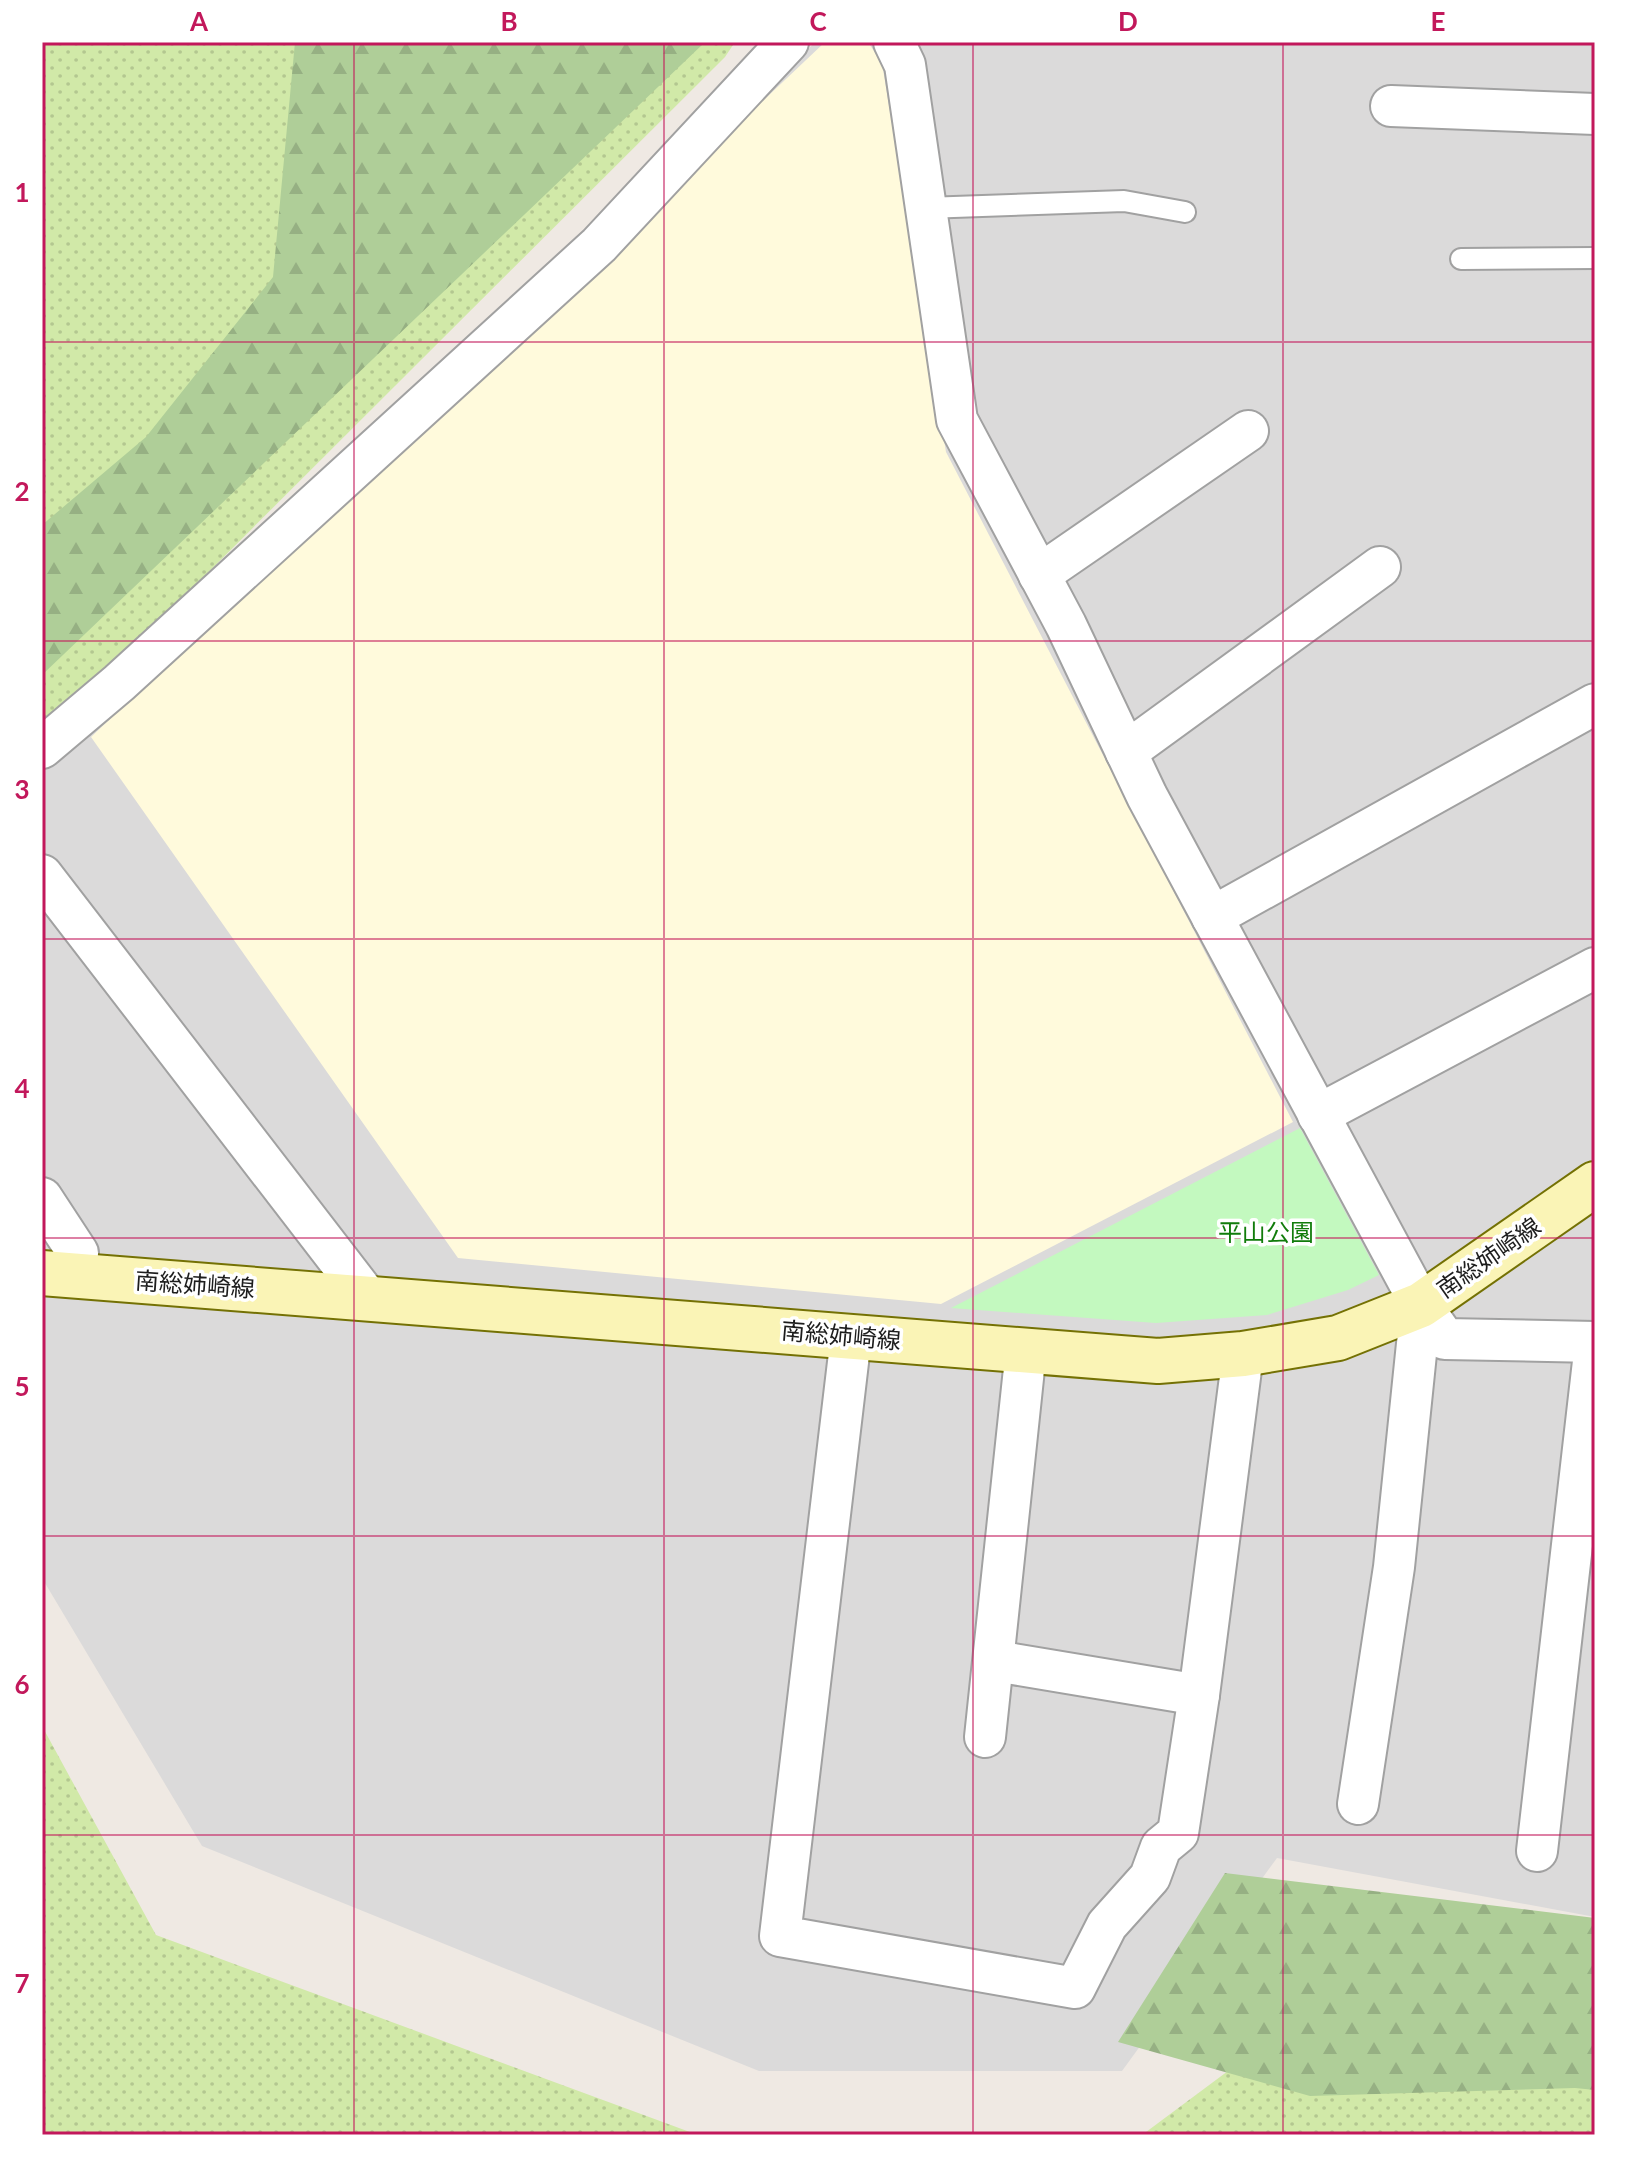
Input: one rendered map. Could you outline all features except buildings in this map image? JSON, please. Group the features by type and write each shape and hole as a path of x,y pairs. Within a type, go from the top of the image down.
{"main road":[{"name":"南総姉崎線","path":"59,1274 1158,1361 1243,1354 1338,1338 1421,1305 1594,1186"}],"street":[{"path":"42,748 131,673 599,245 788,42"},
{"path":"894,42 905,65 957,420 1039,575 1126,752 1318,1115 1421,1305 1445,1339 1595,1343 1537,1851"},
{"path":"1391,106 1595,114"},
{"path":"1039,575 1248,431"},
{"path":"1126,752 1380,567"},
{"path":"1212,917 1595,704"},
{"path":"42,875 367,1297"},
{"path":"1318,1115 1595,968"},
{"path":"42,1198 78,1253 59,1274"},
{"path":"1358,1804 1394,1567 1421,1305"},
{"path":"851,1337 780,1936 1075,1988 1107,1925 1150,1877 1161,1847 1178,1833 1243,1354"},
{"path":"985,1737 1026,1350"},
{"path":"995,1661 1199,1695"}],"lane":[{"path":"925,208 1124,201 1185,212"},
{"path":"1461,259 1595,258"}],"shaded area":[{"path":"815,42 1595,42 1595,1917 1277,1858 1122,2071 759,2071 202,1846 42,1578 42,767 641,231"},
{"path":"825,42 868,42 882,63 946,452 1293,1122 941,1304 458,1258 91,737"}],"green space":[{"path":"42,42 735,42 725,57 42,738"},
{"path":"295,42 703,44 42,675 42,525 146,437 273,277"},
{"name":"平山公園","path":"1300,1128 1379,1275 1348,1290 1267,1315 1156,1323 951,1308"},
{"path":"42,1726 156,1935 698,2135 42,2135"},
{"path":"1225,1873 1595,1918 1595,2090 1575,2088 1310,2096 1118,2042"},
{"path":"1595,1976 1595,2135 1142,2135 1326,1998"}]}
